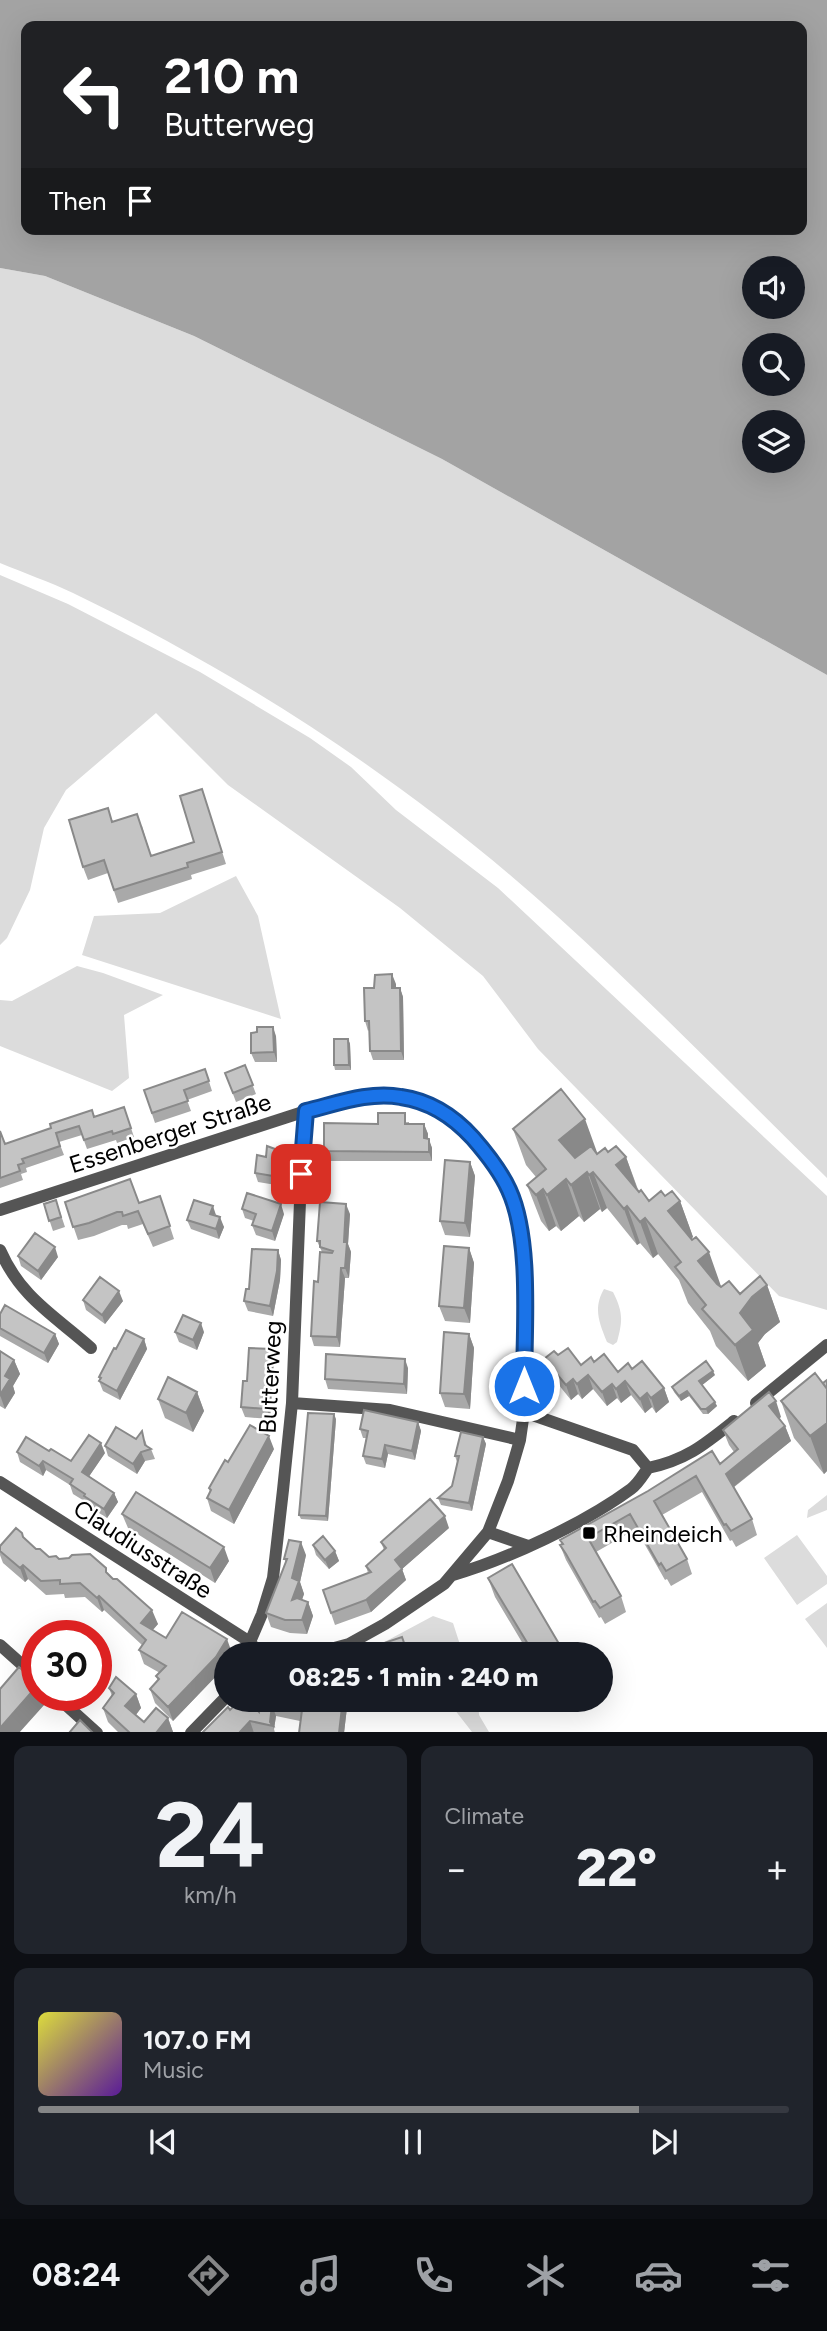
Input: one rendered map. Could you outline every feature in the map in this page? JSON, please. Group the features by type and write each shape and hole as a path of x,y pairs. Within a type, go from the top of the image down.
{"street":[{"name":"Essenberger Straße","path":"0,1210 306,1111 365,1097 399,1096 428,1104 452,1118 490,1156 510,1192 523,1248 524,1412 520,1440 508,1482 488,1532 453,1575"},
{"name":"Butterweg","path":"250,1642 273,1578 292,1404 306,1111"},
{"path":"0,1250 9,1272 34,1301 91,1348"},
{"path":"353,1642 385,1624 453,1575 528,1546 572,1525 633,1488 648,1468 674,1463 703,1446 827,1345"},
{"path":"292,1404 390,1410 520,1440"},
{"path":"524,1412 633,1450 648,1468"},
{"name":"Claudiusstraße","path":"0,1482 250,1642"},
{"path":"488,1532 528,1546"},
{"path":"0,1645 21,1664"},
{"path":"191,1732 214,1709"},
{"path":"73,1711 97,1732"}],"shaded area":[{"path":"0,0 827,0 827,675 442,459 194,336 45,276 0,268"},
{"path":"0,268 45,276 194,336 442,459 827,675 827,1178 592,948 502,868 445,822 327,737 202,661 73,593 0,563"},
{"path":"0,575 68,604 200,672 310,738 351,767 396,810 498,888 827,1196 827,1310 779,1296 538,1049 483,976 400,908 228,785 156,713 66,790 44,828 30,890 7,938 0,945"},
{"path":"236,876 258,916 281,1019 82,955 94,916 160,913"},
{"path":"77,966 163,995 124,1015 129,1078 112,1091 0,1046 0,1000 12,1001"},
{"path":"604,1289 613,1292 620,1311 619,1334 613,1345 607,1342 598,1315"},
{"path":"827,1495 827,1510 807,1518 808,1510"},
{"path":"797,1535 827,1576 827,1584 797,1605 764,1558"},
{"path":"827,1603 827,1648 805,1619"},
{"path":"433,1616 453,1623 459,1642 384,1642"},
{"path":"456,1712 479,1712 489,1732 472,1732"}],"building":[{"path":"202,789 222,852 187,863 188,867 114,890 104,860 83,867 69,820 108,808 112,822 137,814 151,856 194,842 180,796"},
{"path":"392,974 392,988 400,988 401,1051 370,1051 369,1021 365,1021 364,988 374,988 375,975"},
{"path":"257,1027 273,1027 274,1052 251,1053 251,1033 257,1032"},
{"path":"334,1039 348,1039 349,1065 334,1065"},
{"path":"245,1065 253,1085 233,1093 225,1073"},
{"path":"205,1069 209,1081 184,1090 188,1101 152,1113 144,1090"},
{"path":"561,1089 585,1119 559,1140 575,1158 591,1146 597,1154 605,1148 608,1152 616,1146 626,1157 616,1165 649,1201 661,1191 665,1196 672,1191 680,1201 668,1211 692,1240 696,1237 709,1252 698,1261 717,1284 721,1287 729,1281 740,1294 760,1276 767,1285 752,1297 740,1313 753,1330 735,1345 702,1309 706,1305 675,1267 681,1262 645,1218 640,1222 627,1206 624,1209 593,1172 589,1175 587,1172 571,1185 566,1179 547,1195 543,1189 536,1195 527,1185 546,1169 513,1129"},
{"path":"124,1107 131,1128 84,1140 79,1126 56,1133 60,1146 22,1159 24,1163 18,1165 20,1171 0,1178 0,1131 5,1144 51,1128 50,1124 92,1110 94,1117"},
{"path":"378,1113 405,1113 405,1124 424,1124 424,1138 429,1139 429,1152 324,1151 324,1123 378,1124"},
{"path":"267,1146 283,1152 279,1177 255,1173 257,1155 266,1157"},
{"path":"445,1160 470,1162 465,1223 440,1221"},
{"path":"130,1179 139,1203 160,1196 170,1226 148,1234 138,1211 123,1216 122,1212 117,1212 73,1227 65,1202"},
{"path":"247,1193 281,1204 272,1231 252,1225 256,1214 242,1209"},
{"path":"56,1200 61,1217 49,1221 44,1204"},
{"path":"194,1200 213,1206 210,1214 220,1217 216,1229 187,1220"},
{"path":"320,1202 346,1204 344,1242 347,1242 345,1268 341,1268 337,1337 311,1336 314,1281 318,1282 320,1252 333,1251 320,1247 320,1241 317,1241"},
{"path":"35,1233 55,1247 38,1271 18,1256"},
{"path":"444,1246 469,1248 464,1308 439,1306"},
{"path":"252,1249 278,1250 270,1306 244,1301 246,1289 249,1289"},
{"path":"100,1277 119,1291 102,1315 83,1300"},
{"path":"5,1305 55,1334 44,1353 0,1328 0,1314"},
{"path":"183,1315 201,1323 193,1340 175,1332"},
{"path":"126,1330 144,1339 117,1391 99,1381 99,1377"},
{"path":"444,1332 469,1334 464,1394 440,1393"},
{"path":"249,1348 271,1349 267,1409 241,1407 243,1381 247,1381"},
{"path":"568,1348 581,1365 591,1357 594,1362 604,1354 618,1372 628,1363 632,1369 642,1361 664,1388 651,1398 647,1393 640,1399 625,1381 616,1389 612,1384 602,1392 588,1375 577,1384 573,1379 566,1385 544,1359 554,1351 558,1355"},
{"path":"0,1351 14,1360 5,1376 10,1379 0,1395"},
{"path":"326,1354 405,1359 404,1384 325,1379"},
{"path":"706,1361 713,1371 699,1381 715,1402 706,1409 701,1409 687,1391 679,1396 672,1387"},
{"path":"815,1373 827,1389 827,1423 810,1436 781,1401"},
{"path":"168,1377 197,1392 186,1413 158,1399"},
{"path":"769,1392 776,1401 769,1406 785,1426 726,1474 752,1519 731,1531 724,1525 696,1476 654,1501 687,1559 666,1571 661,1563 659,1565 630,1514 588,1538 621,1596 600,1608 593,1602 560,1545 563,1544 560,1540 648,1491 712,1451 720,1464 738,1449 723,1430"},
{"path":"364,1410 418,1422 412,1451 385,1445 382,1459 363,1456 368,1431 360,1429"},
{"path":"308,1413 334,1414 326,1516 299,1515"},
{"path":"250,1425 269,1436 229,1510 207,1498 211,1490 209,1488"},
{"path":"116,1427 136,1439 142,1431 145,1445 151,1449 141,1452 133,1464 105,1446"},
{"path":"461,1432 483,1437 469,1503 438,1498 452,1486"},
{"path":"89,1435 101,1443 82,1472 114,1493 104,1509 70,1484 73,1479 43,1461 39,1466 17,1452 26,1437 71,1461"},
{"path":"136,1492 224,1547 210,1568 122,1514"},
{"path":"430,1499 445,1516 395,1560 402,1569 366,1600 331,1613 323,1590 371,1572 366,1566 386,1548 381,1542"},
{"path":"16,1528 36,1549 49,1557 56,1556 59,1559 90,1554 106,1568 106,1572 113,1579 117,1579 152,1610 141,1623 166,1638 182,1612 227,1639 225,1642 214,1642 214,1659 168,1707 150,1689 159,1679 156,1676 166,1666 139,1650 146,1640 99,1596 97,1598 80,1583 41,1581 23,1565 20,1568 0,1551 0,1546"},
{"path":"323,1536 335,1551 325,1560 313,1545"},
{"path":"289,1540 301,1542 292,1578 299,1581 292,1600 297,1598 308,1602 302,1620 285,1620 266,1613 287,1559 284,1559"},
{"path":"512,1564 558,1642 527,1642 488,1578"},
{"path":"402,1637 404,1642 387,1642"},
{"path":"19,1667 21,1669 21,1704 0,1728 0,1689"},
{"path":"116,1677 136,1694 125,1706 144,1722 156,1708 168,1718 157,1732 129,1732 106,1711 112,1711 112,1683"},
{"path":"223,1712 271,1712 270,1722 273,1726 250,1721 240,1732 203,1732"},
{"path":"302,1712 341,1712 339,1732 299,1732"},
{"path":"80,1720 92,1732 70,1732"}],"place":[{"name":"Rheindeich","path":"589,1533"}],"route":[{"path":"301,1174 306,1111 365,1097 399,1096 428,1104 452,1118 469,1134 490,1156 510,1192 517,1217 523,1248 524,1386"}]}
